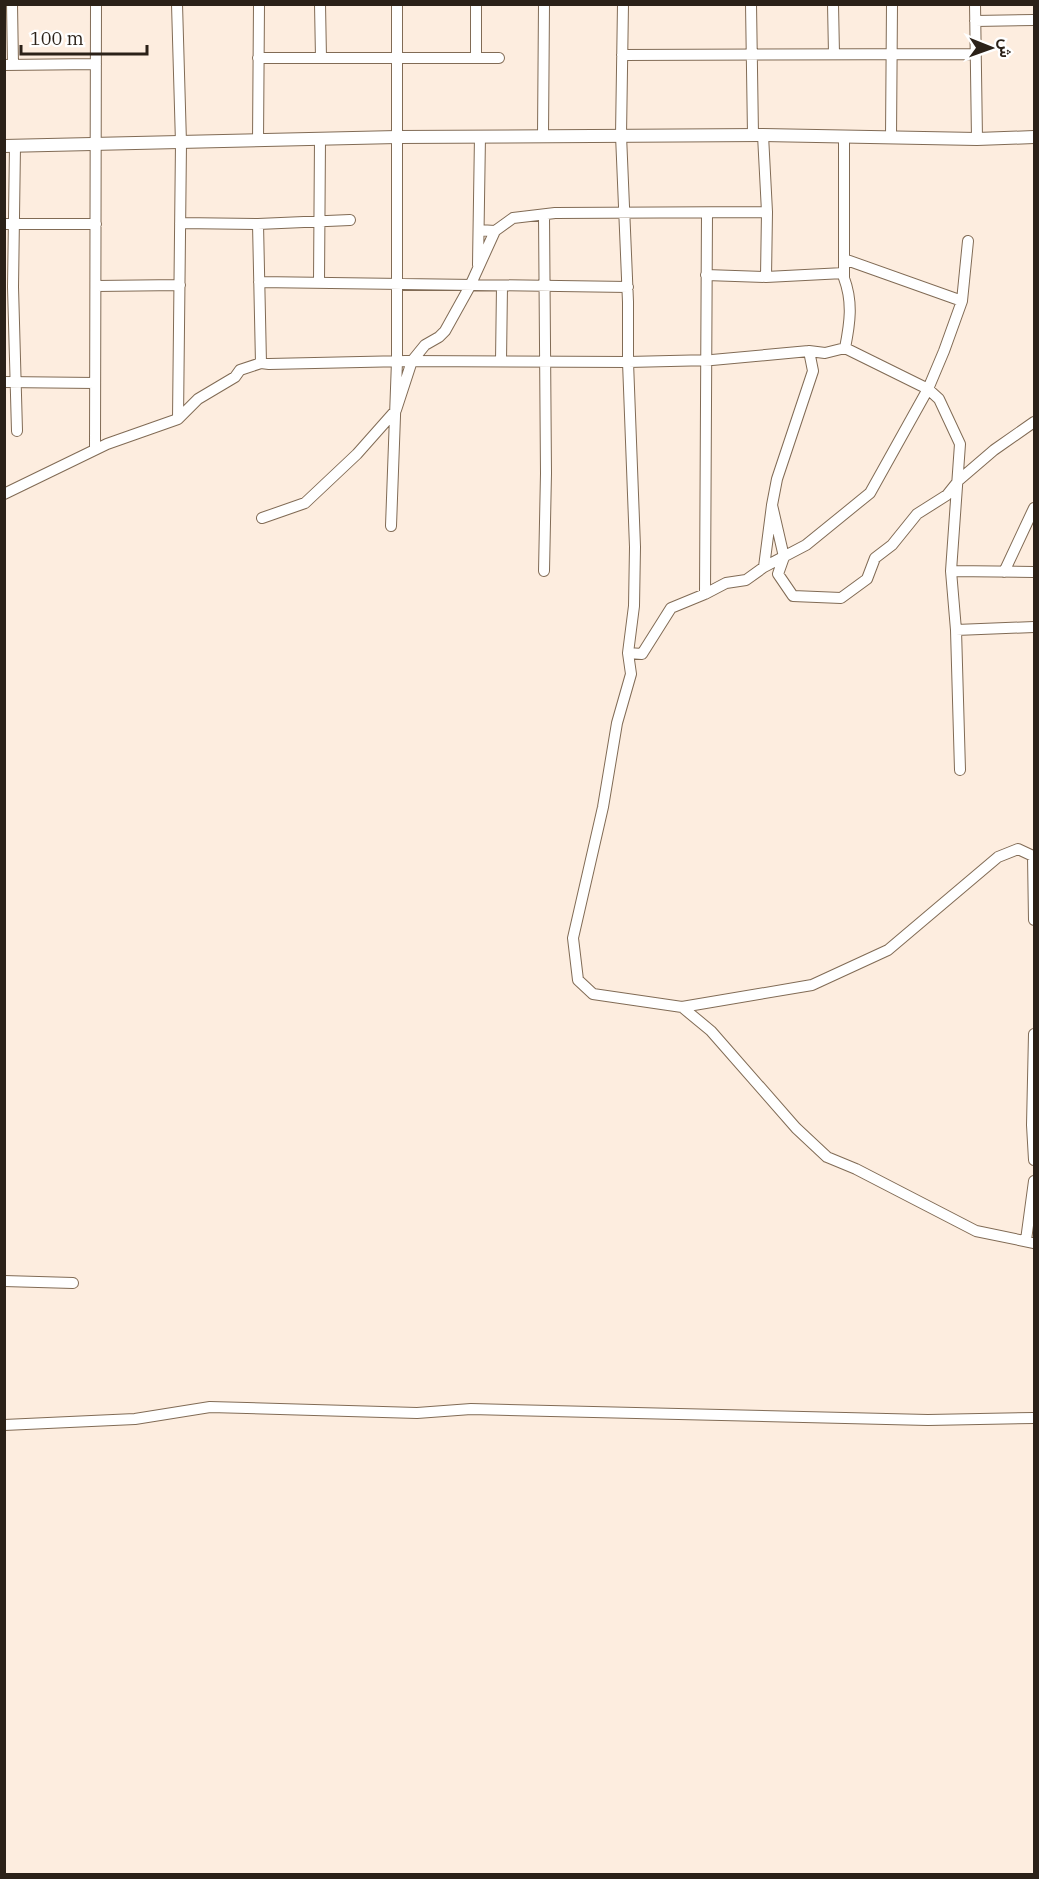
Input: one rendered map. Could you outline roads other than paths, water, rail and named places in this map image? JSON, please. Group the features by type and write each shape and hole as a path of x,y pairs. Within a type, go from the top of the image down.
{"main road":[{"path":"10,146 543,135 758,135 977,139 1035,137"}],"street":[{"path":"12,4 9,65 96,64"},
{"path":"95,449 96,4"},
{"path":"177,4 181,143 178,419"},
{"path":"258,141 259,4"},
{"path":"320,4 321,58"},
{"path":"391,526 397,361 397,4"},
{"path":"476,4 476,58"},
{"path":"543,135 544,4"},
{"path":"622,4 621,135 628,287 628,362 635,547 634,606 628,653 631,674 617,723 603,807 573,938 578,980 593,994 682,1007 812,985 888,950 998,857 1018,849 1033,856 1035,920"},
{"path":"751,4 758,135 767,212 766,277"},
{"path":"833,4 834,54"},
{"path":"891,137 892,4"},
{"path":"975,4 977,139"},
{"path":"975,21 1035,20"},
{"path":"622,55 976,54"},
{"path":"258,58 499,58"},
{"path":"478,269 480,136"},
{"path":"844,136 844,278 850,294 849,327 845,348"},
{"path":"319,282 320,139"},
{"path":"10,146 10,382 18,431"},
{"path":"262,518 305,503 357,454 396,410 412,361 424,345 445,331 474,286 478,269 495,231 513,218 555,213 767,212"},
{"path":"705,594 707,213"},
{"path":"544,215 544,571"},
{"path":"180,224 258,224 350,220"},
{"path":"9,224 96,224"},
{"path":"258,224 261,363"},
{"path":"479,230 495,231"},
{"path":"628,653 642,654 671,608 726,583 746,580 764,567 806,545 870,493 928,388 944,351 962,301 968,240"},
{"path":"844,259 962,301"},
{"path":"706,275 766,277 844,273"},
{"path":"259,282 628,287"},
{"path":"96,286 180,285"},
{"path":"501,361 502,286"},
{"path":"4,494 95,449 178,419 198,399 235,377 240,370 261,363 628,362 705,360 809,351 825,353 845,348 928,388 939,399 960,444 951,571 956,630 960,770"},
{"path":"764,567 777,479 813,371 809,351"},
{"path":"10,382 95,382"},
{"path":"772,505 784,557 778,574 793,596 841,598 867,579 875,558 892,545 917,514 947,495 959,480 994,450 1035,422"},
{"path":"1004,572 1035,508"},
{"path":"951,571 1035,572"},
{"path":"956,630 1035,627"},
{"path":"682,1007 711,1031 796,1128 827,1157 856,1169 976,1231 1030,1242 1035,1181"},
{"path":"1035,1034 1032,1125 1035,1160"},
{"path":"4,1281 74,1283"},
{"path":"4,1425 135,1419 210,1407 417,1413 471,1409 928,1420 1035,1418"}]}
